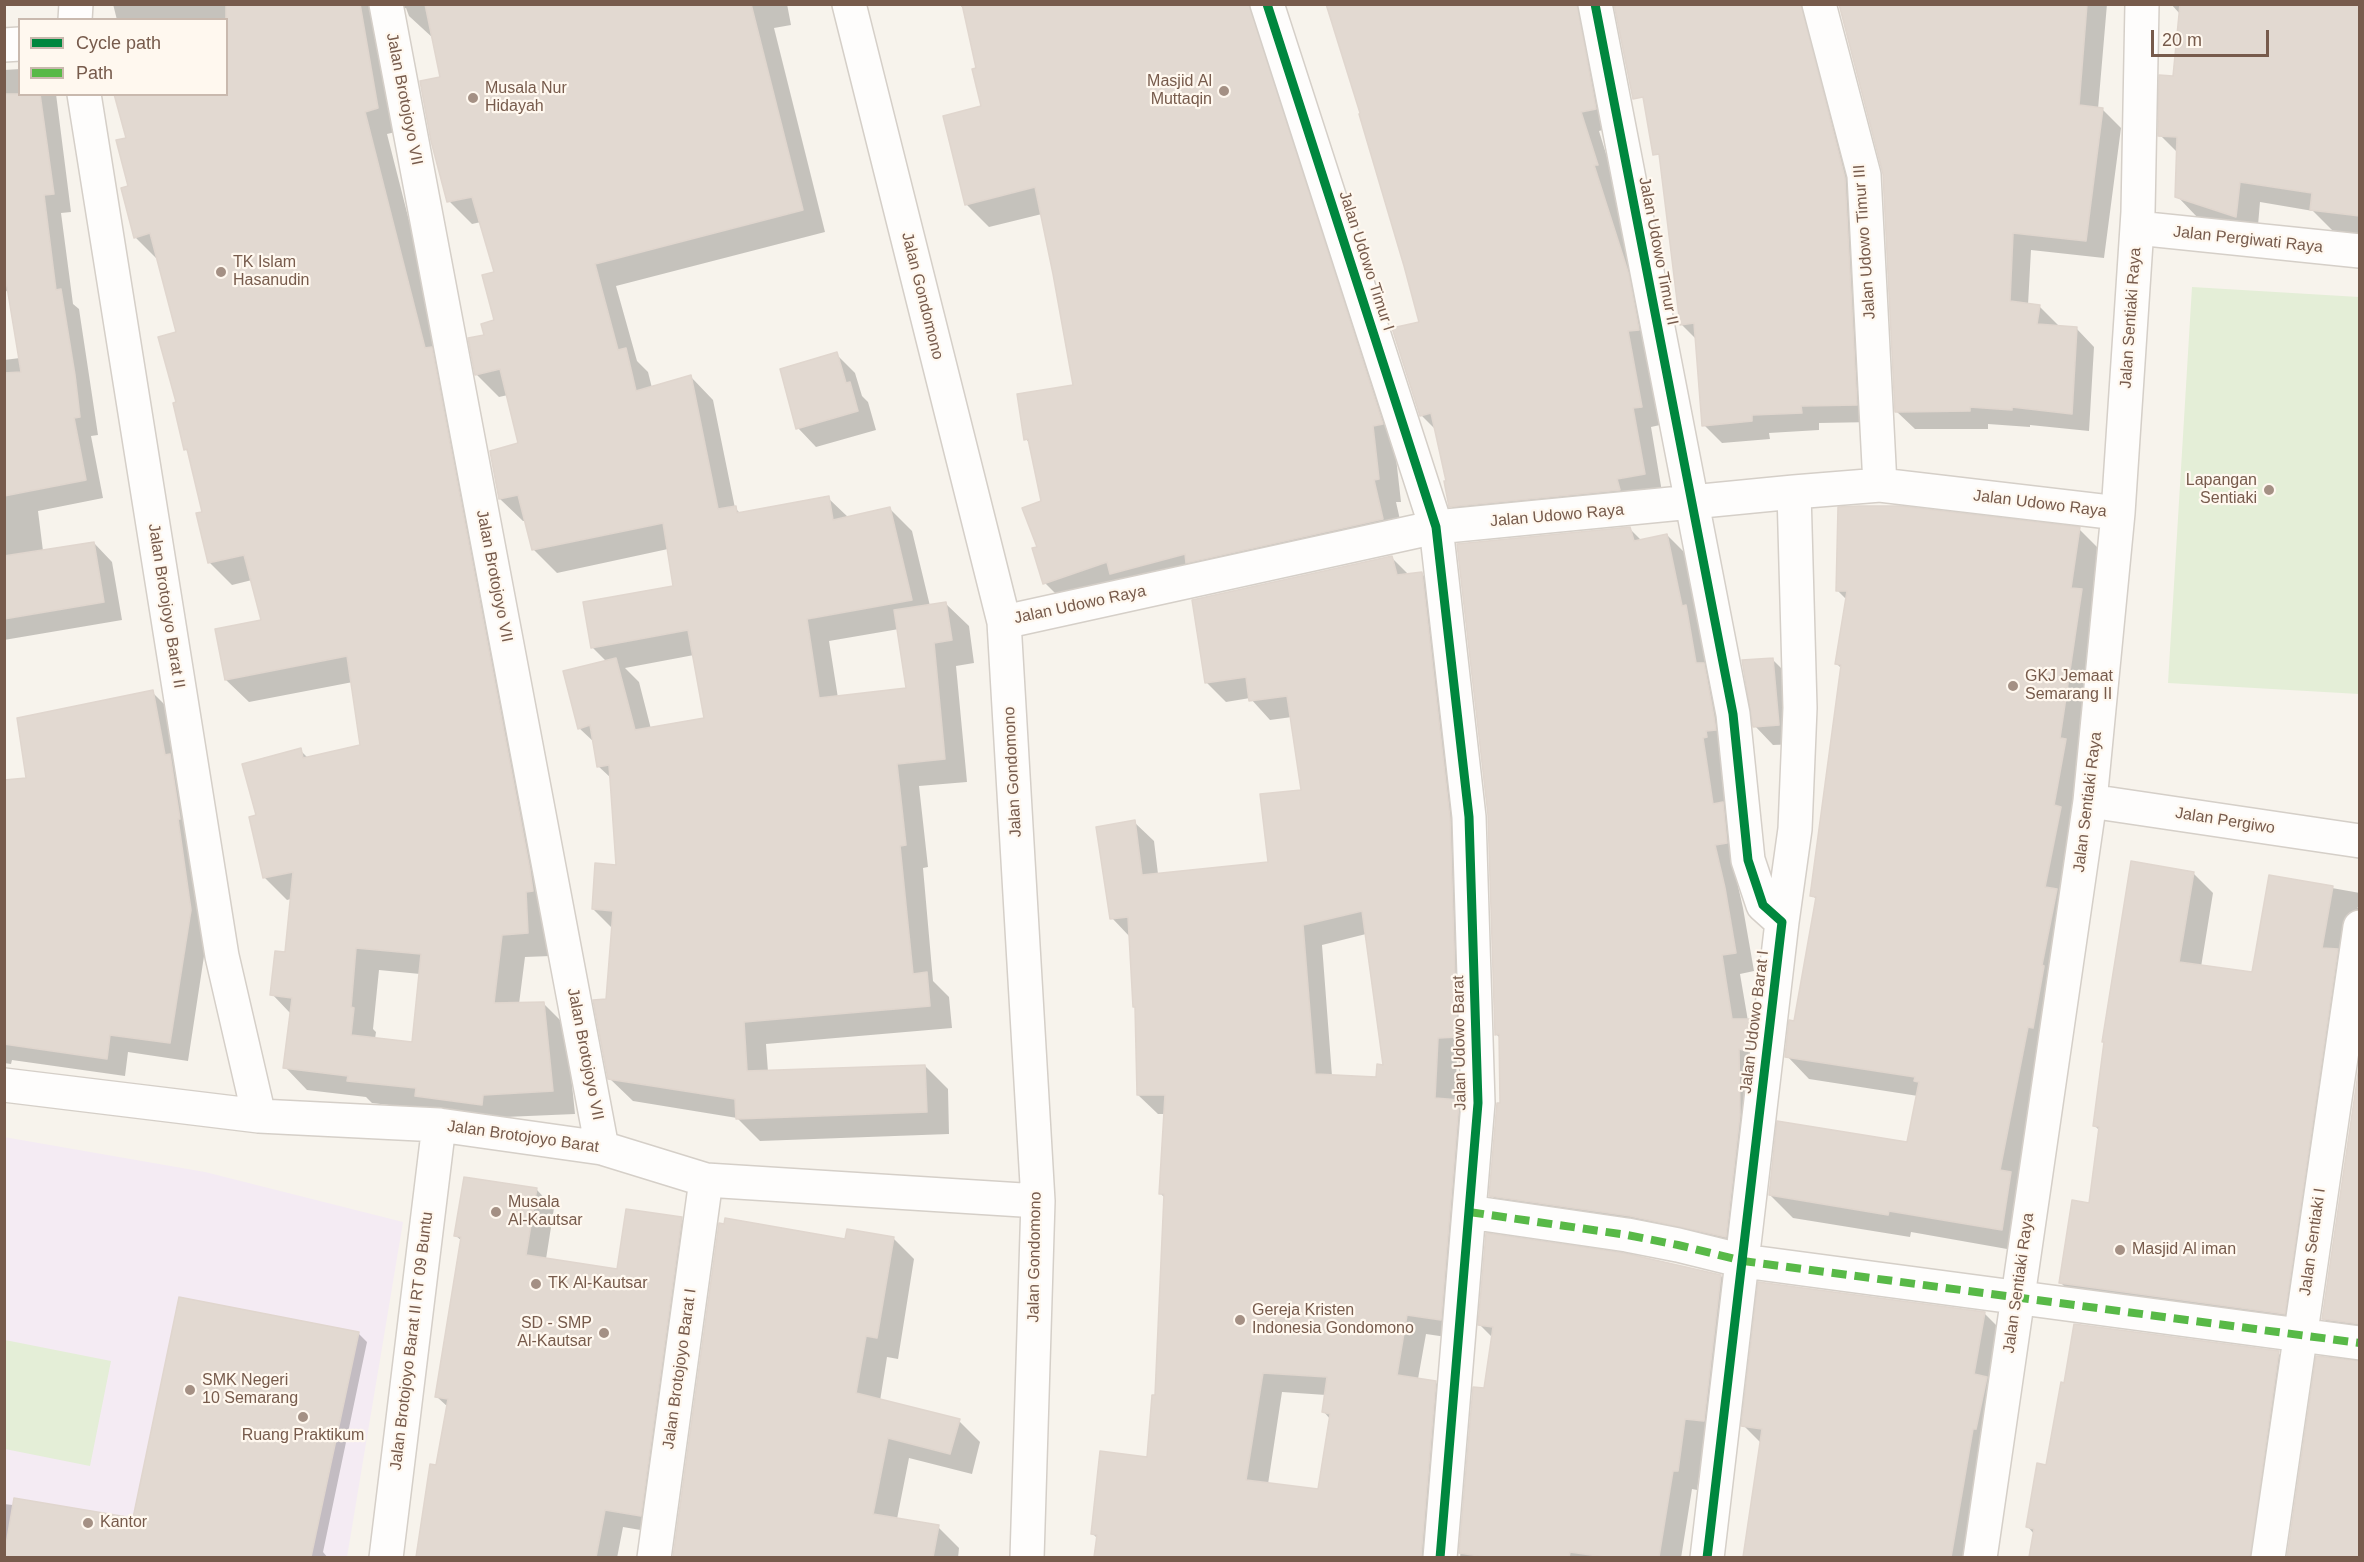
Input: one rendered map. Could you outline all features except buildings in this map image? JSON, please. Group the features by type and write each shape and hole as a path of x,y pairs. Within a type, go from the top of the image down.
{"street":[{"name":"Jalan Brotojoyo VII","path":"386,4 602,1148"},
{"name":"Jalan Gondomono","path":"849,4 1004,622 1038,1201 1028,1557"},
{"name":"Jalan Udowo Timur I","path":"1267,4 1436,527"},
{"name":"Jalan Udowo Timur II","path":"1595,4 1691,503"},
{"name":"Jalan Udowo Timur III","path":"1820,4 1864,175 1880,485"},
{"name":"Jalan Sentiaki Raya","path":"1980,1557 2090,801 2118,513 2137,228 2142,4"},
{"name":"Jalan Brotojoyo Barat II","path":"84,96 222,956 259,1116"},
{"name":"Jalan Pergiwati Raya","path":"2137,228 2360,251"},
{"name":"Jalan Udowo Raya","path":"1004,622 1436,527 1880,485 2118,513"},
{"name":"Jalan Udowo Barat I","path":"1707,1557 1795,829 1800,708 1794,492"},
{"path":"1691,503 1733,714 1748,860 1763,905 1782,922"},
{"name":"Jalan Udowo Barat","path":"1436,527 1469,817 1478,1104 1440,1557"},
{"name":"Jalan Pergiwo","path":"2090,801 2360,842"},
{"name":"Jalan Sentiaki I","path":"2268,1557 2360,927"},
{"name":"Jalan Brotojoyo Barat","path":"4,1085 259,1116 439,1125 602,1148 706,1180 1038,1201"},
{"name":"Jalan Brotojoyo Barat II RT 09 Buntu","path":"386,1557 439,1125"},
{"name":"Jalan Brotojoyo Barat I","path":"654,1557 706,1180"},
{"path":"1469,1212 1647,1239 1743,1261 2360,1343"}],"shaded area":[{"name":"SMK Negeri 10 Semarang","path":"4,1137 205,1172 403,1222 347,1557 5,1557"}],"green space":[{"name":"Lapangan Sentiaki","path":"2192,287 2359,297 2359,694 2168,683"},
{"path":"5,1340 111,1361 90,1466 5,1449"}],"marked path":[{"path":"1469,1212 1627,1235 1743,1261 2360,1343"}],"cycle path":[{"path":"1267,4 1436,527 1469,817 1478,1103 1440,1558"},
{"path":"1595,4 1733,714 1748,860 1763,905 1782,922 1707,1558"}],"place":[{"name":"Masjid Al Muttaqin","path":"1224,91"},
{"name":"Musala Nur Hidayah","path":"473,98"},
{"name":"TK Islam Hasanudin","path":"221,272"},
{"name":"Lapangan Sentiaki","path":"2269,490"},
{"name":"GKJ Jemaat Semarang II","path":"2013,686"},
{"name":"Musala Al-Kautsar","path":"496,1212"},
{"name":"Masjid Al iman","path":"2120,1250"},
{"name":"TK Al-Kautsar","path":"536,1284"},
{"name":"Gereja Kristen Indonesia Gondomono","path":"1240,1320"},
{"name":"SD - SMP Al-Kautsar","path":"604,1333"},
{"name":"SMK Negeri 10 Semarang","path":"190,1390"},
{"name":"Ruang Praktikum","path":"303,1417"},
{"name":"Kantor","path":"88,1523"}]}
